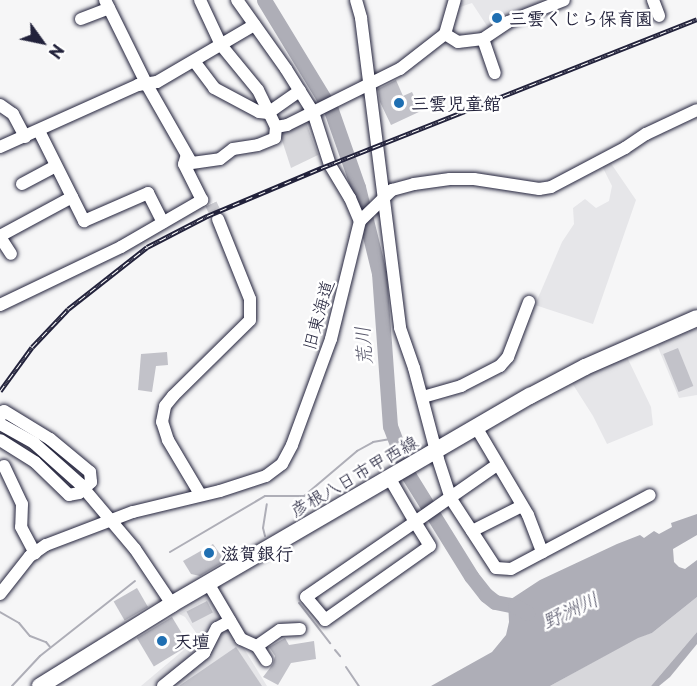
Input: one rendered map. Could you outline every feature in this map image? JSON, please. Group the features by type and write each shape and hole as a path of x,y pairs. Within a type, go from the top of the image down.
{"main road":[{"name":"彦根八日市甲西線","path":"40,686 172,604 476,427 585,367 697,318"}],"street":[{"path":"2,300 121,247 202,200 184,164 190,159 220,159 233,149 258,145 275,138 276,127 268,113 267,105 258,90 221,45 200,0"},
{"path":"237,0 315,111 330,165 350,198 360,221"},
{"path":"356,0 362,18 382,198 400,328 423,397 429,455 450,500 496,568 511,569 651,495"},
{"path":"276,127 287,125 400,69 445,34 455,0"},
{"path":"445,34 458,42 483,39 508,22 564,0"},
{"path":"653,0 659,16"},
{"path":"81,19 107,4 147,85 190,159 211,204"},
{"path":"0,147 138,85 147,85 194,61 254,25"},
{"path":"483,39 495,73"},
{"path":"194,61 214,88 259,112 268,113 300,91"},
{"path":"0,105 13,114 25,137"},
{"name":"旧東海道","path":"0,594 35,553 46,545 113,520 266,476 282,464 292,445 331,339 360,221 392,190 450,179 474,179 539,189 551,187 625,148 646,134 697,110"},
{"path":"39,131 84,221 148,193 163,222"},
{"path":"22,184 56,166"},
{"path":"11,254 0,236 72,197"},
{"path":"200,494 168,440 162,422 165,406 173,396 250,320 250,299 218,219"},
{"path":"423,397 461,386 500,366 508,357 529,302"},
{"path":"1,421 48,454 85,489 113,520 172,604"},
{"path":"476,427 522,506 542,552"},
{"path":"0,440 35,462 69,495 76,495 85,489"},
{"path":"396,475 419,519 430,546 325,620 306,597 419,519 450,500 498,464"},
{"path":"4,466 22,504 21,527 35,553"},
{"path":"472,531 522,506"},
{"path":"208,583 241,639 257,646 266,660"},
{"path":"163,686 204,654 218,628 230,621"},
{"path":"257,646 280,630 300,629"}],"shaded area":[{"name":"三雲くじら保育園","path":"460,0 548,0 489,29 472,3 460,7"},
{"path":"304,117 318,155 291,168 279,131"},
{"path":"610,162 636,200 593,324 535,305 562,242 574,224 573,208 585,199 596,208 609,201 612,186 602,166"},
{"path":"697,328 697,395 679,398 657,345"},
{"path":"626,355 651,407 653,425 607,444 572,383"},
{"path":"221,589 251,640 243,647 267,686 141,686 199,637 185,617 179,614"},
{"path":"697,597 697,632 651,686 550,686 638,637 652,633"}],"water":[{"name":"野洲川","path":"697,514 697,535 673,549 674,562 679,567 685,569 697,560 697,597 652,633 638,638 550,686 431,686 492,652 506,635 509,622 508,601 540,580 640,535 644,538 654,531 659,534 672,527 671,523"},
{"path":"697,632 697,644 670,677 659,686 651,686"}],"building":[{"name":"三雲児童館","path":"396,80 403,96 412,92 421,111 391,125 380,102 378,89"},
{"path":"678,348 693,386 679,392 663,354"},
{"path":"167,352 168,365 156,366 152,392 138,390 141,354"},
{"name":"滋賀銀行","path":"213,544 225,561 200,576 191,574 183,561"},
{"path":"137,588 148,607 125,621 114,602"},
{"path":"207,601 213,613 192,623 187,611"},
{"name":"天壇","path":"172,617 189,645 154,666 137,638"},
{"path":"285,638 289,645 314,641 316,659 291,663 278,685 263,677 273,664 275,656 269,647"},
{"path":"236,647 262,686 179,686"}],"waterway":[{"name":"荒川","path":"264,0 331,110 358,187 379,273 390,426 409,476 471,576 486,595 495,602 515,606 527,613"},
{"path":"170,552 265,496 304,496 357,451 373,442 395,438"},
{"path":"265,536 263,528 267,504"},
{"path":"12,686 40,656 135,581"},
{"path":"299,603 330,643"},
{"path":"0,612 19,623 30,636 46,642 50,647"},
{"path":"335,650 340,656"},
{"path":"346,667 359,686"}],"tunnel":[{"path":"211,204 218,219"}],"railway":[{"path":"0,391 32,347 68,309 147,247 207,216 321,168 697,19"}],"place":[{"name":"三雲くじら保育園","path":"497,18"},
{"name":"三雲児童館","path":"399,103"},
{"name":"滋賀銀行","path":"209,553"},
{"name":"天壇","path":"162,641"}]}
